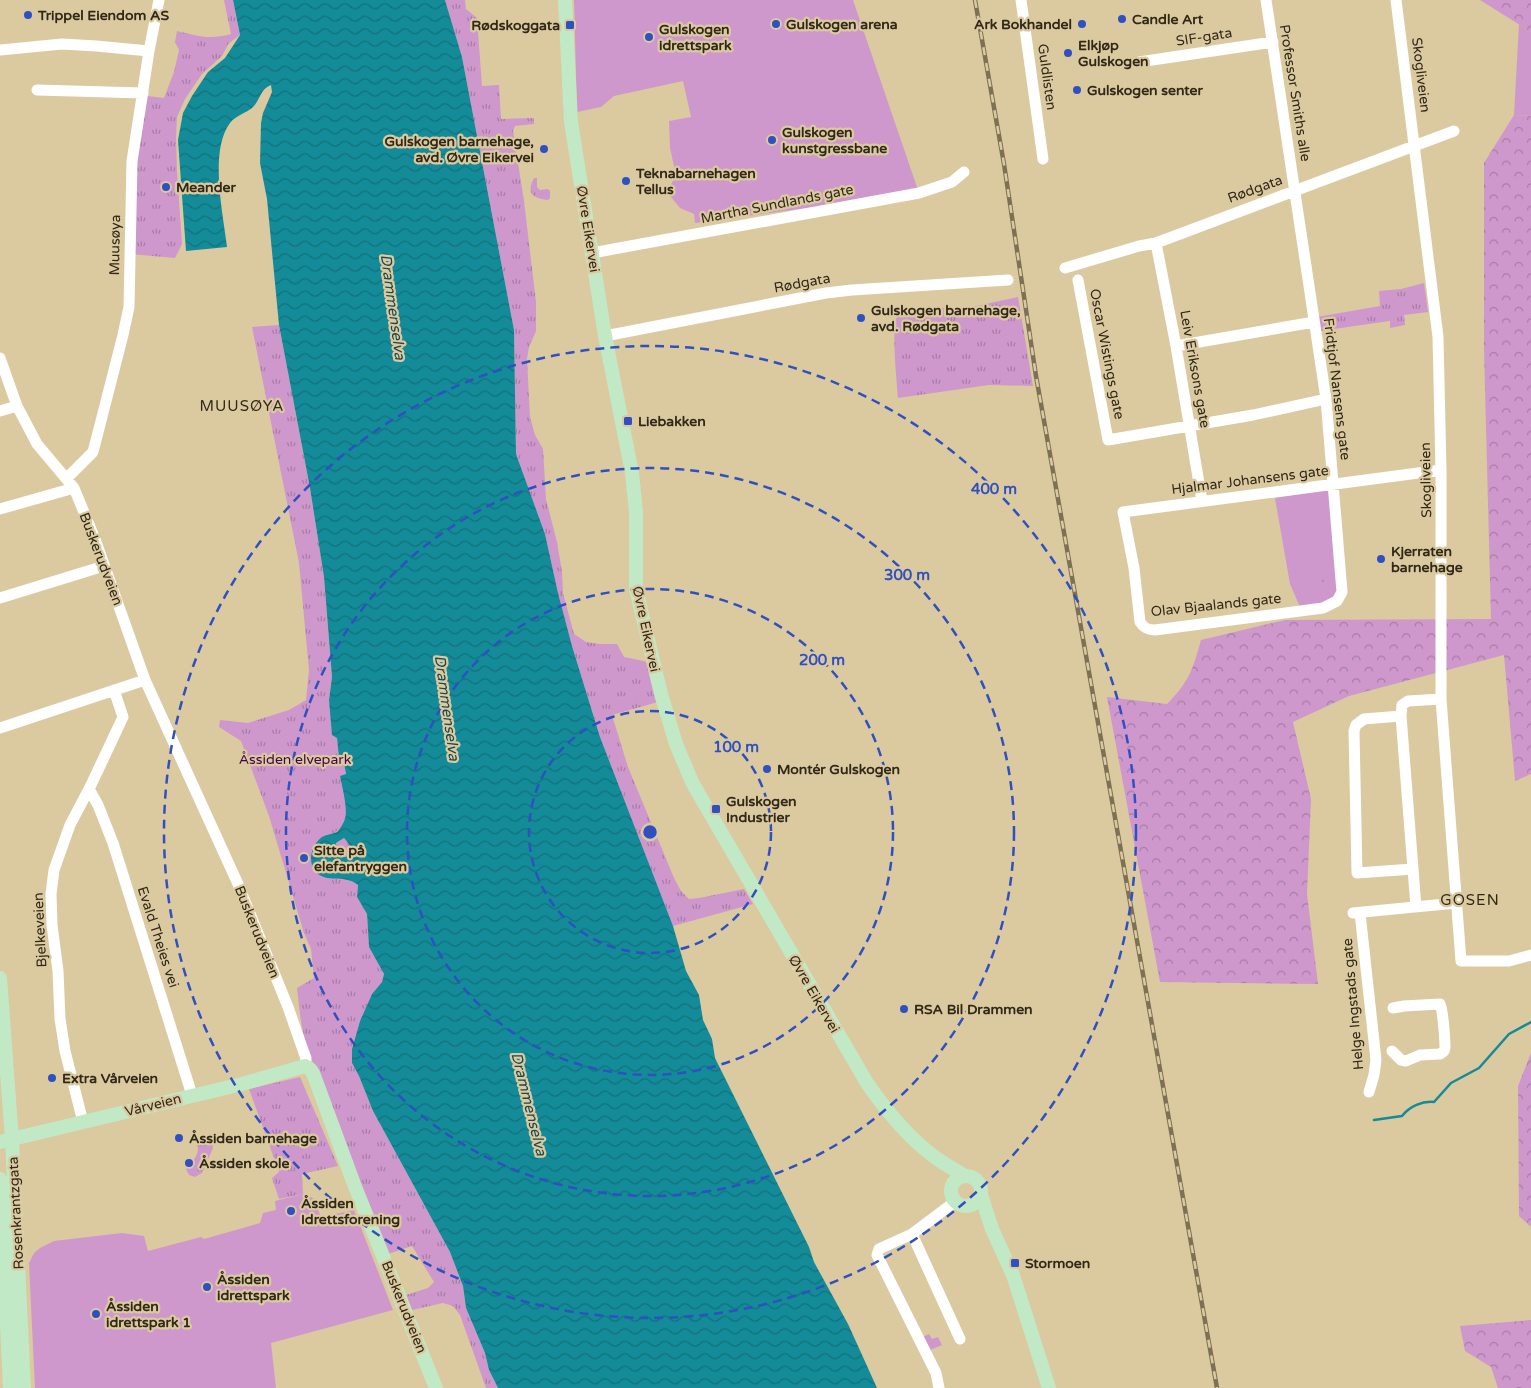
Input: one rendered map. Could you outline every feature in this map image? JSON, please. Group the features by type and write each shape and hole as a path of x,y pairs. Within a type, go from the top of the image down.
{"main road":[{"name":"Øvre Eikervei","path":"564,0 571,122 605,336 632,473 636,512 636,589 661,694 676,744 693,784 857,1068 881,1102 932,1155 946,1174 959,1198 992,1229"},
{"name":"Rosenkrantzgata","path":"0,978 6,1141 24,1388"},
{"name":"Vårveien","path":"6,1141 242,1084 305,1066"},
{"name":"Buskerudveien","path":"305,1066 310,1068 313,1073 354,1184 436,1388"},
{"name":"Øvre Eikervei","path":"932,1155 965,1176"},
{"path":"965,1176 974,1178 978,1182 981,1195 976,1202 959,1198 957,1180 965,1176"},
{"name":"Rosenkrantzgata","path":"0,1179 10,1388"},
{"name":"Øvre Eikervei","path":"981,1195 992,1229 1012,1275 1049,1388"}],"street":[{"name":"Muusøya","path":"70,483 93,452 124,335 129,307 132,161 159,0"},
{"name":"Guldlisten","path":"1021,0 1043,159"},
{"name":"Professor Smiths alle","path":"1266,0 1295,190"},
{"name":"Skogliveien","path":"1396,0 1438,337 1442,470 1441,698 1461,961 1509,961 1531,955"},
{"name":"SIF-gata","path":"1139,62 1273,42"},
{"path":"0,50 62,44 149,51"},
{"path":"37,90 143,93"},
{"name":"Rødgata","path":"1065,268 1156,242 1454,132"},
{"name":"Martha Sundlands gate","path":"592,253 919,192 952,182 964,172"},
{"name":"Fridtjof Nansens gate","path":"1295,190 1326,399 1342,592"},
{"name":"Leiv Eriksons gate","path":"1156,242 1176,346 1202,501"},
{"name":"Rødgata","path":"605,336 826,293 869,288 1008,280"},
{"name":"Oscar Wistings gate","path":"1078,280 1108,440 1190,426"},
{"path":"1176,346 1314,322"},
{"path":"0,358 18,406 37,444 70,483 0,509"},
{"path":"1190,426 1326,399"},
{"path":"0,411 18,406"},
{"name":"Hjalmar Johansens gate","path":"1123,512 1442,470"},
{"name":"Buskerudveien","path":"70,483 104,566 145,680 238,884 291,1015 306,1058 305,1066"},
{"name":"Olav Bjaalands gate","path":"1123,512 1134,568 1140,622 1148,630 1323,608 1337,601 1342,592"},
{"path":"0,598 104,566"},
{"path":"0,728 145,680"},
{"name":"Bjelkeveien","path":"83,1122 65,1051 60,1019 51,894 54,870 70,826 123,717 114,690"},
{"path":"1441,698 1408,701 1402,705 1400,716 1416,907 1456,903"},
{"path":"1400,716 1364,719 1359,721 1354,731 1357,873 1413,869"},
{"name":"Evald Theies vei","path":"89,789 98,805 113,843 192,1095"},
{"name":"Helge Ingstads gate","path":"1369,1092 1376,1060 1357,913 1416,907"},
{"path":"1392,1050 1401,1060 1406,1061 1420,1054 1440,1054 1444,1051 1445,1044 1440,1004 1393,1008"},
{"path":"939,1388 936,1373 877,1256 879,1249 912,1234 959,1198"},
{"path":"912,1234 960,1339"}],"green space":[{"path":"224,0 233,0 240,35 229,43 222,56 202,74 185,99 177,117 177,171 182,244 175,258 130,254 130,206 148,96 164,98 174,72 179,50 175,42 177,31 210,37 231,34"},
{"path":"445,0 465,0 466,9 477,18 482,86 499,85 501,119 534,118 534,124 515,126 513,131 524,201 536,302 536,331 529,347 527,359 530,417 535,435 543,449 546,499 557,542 563,593 574,634 586,642 617,644 624,657 648,662 658,702 612,715 628,767 681,891 689,899 744,889 753,904 673,926 600,737 572,646 545,534 516,454 514,330 462,57"},
{"path":"574,0 853,0 919,193 695,223 694,214 680,208 667,192 676,175 670,148 669,121 691,117 683,81 614,96 601,107 577,112"},
{"path":"1480,0 1531,0 1531,32"},
{"path":"1519,24 1531,32 1531,116 1514,115"},
{"path":"1514,115 1531,116 1531,774 1515,781 1504,655 1349,696 1293,722 1311,799 1307,894 1318,984 1160,982 1107,697 1167,704 1189,675 1201,640 1285,620 1491,619 1484,350 1484,163"},
{"path":"534,178 537,178 537,187 540,190 548,189 550,191 550,198 548,200 538,198 532,194 531,187"},
{"path":"1424,283 1428,312 1404,315 1405,325 1390,328 1390,321 1320,331 1317,317 1380,306 1379,291 1401,289"},
{"path":"1018,297 1033,386 989,385 898,398 894,331 895,322 901,312 906,310 976,306"},
{"name":"Åssiden elvepark","path":"279,325 310,488 324,577 332,677 329,700 337,737 339,758 343,758 346,775 341,776 346,805 345,820 336,832 325,835 317,873 328,877 348,879 358,885 357,897 367,914 369,947 384,974 382,982 372,994 360,1021 352,1049 352,1063 373,1111 450,1252 463,1286 466,1308 485,1353 489,1370 498,1388 486,1388 460,1315 453,1306 443,1303 412,1310 406,1295 428,1288 434,1282 412,1246 388,1254 304,1037 297,988 314,978 311,949 304,933 269,816 241,741 219,727 220,720 248,723 289,710 306,700 309,670 299,563 252,327"},
{"path":"1326,490 1331,492 1338,593 1329,602 1300,607 1290,584 1275,498"},
{"path":"1323,572 1324,582 1306,583 1305,573"},
{"path":"344,838 351,853 351,855 345,857 341,855 336,843"},
{"path":"1531,1053 1531,1227 1519,1216 1518,1086"},
{"path":"300,1077 338,1166 302,1174 303,1194 279,1199 272,1178 279,1172 249,1089"},
{"path":"207,1136 211,1140 213,1148 202,1173 195,1177 189,1175 186,1169 187,1162 193,1161 198,1151 195,1141"},
{"name":"Åssiden idrettspark","path":"303,1194 313,1198 321,1217 354,1210 393,1310 271,1343 276,1388 35,1388 29,1263 34,1253 40,1248 54,1241 122,1233 144,1236 148,1251 201,1237 204,1239 260,1223 263,1213 276,1210 275,1201"},
{"path":"1531,1320 1531,1388 1498,1388 1491,1367 1465,1351 1460,1326"},
{"path":"929,1334 932,1339 938,1337 942,1345 930,1350 921,1338"}],"water":[{"name":"Drammenselva","path":"233,0 445,0 462,57 514,330 516,454 545,534 572,646 600,737 673,926 686,971 699,995 703,1020 712,1039 715,1058 809,1247 814,1262 848,1324 877,1388 498,1388 489,1370 485,1353 466,1308 463,1286 450,1252 373,1111 352,1063 352,1049 360,1021 372,994 382,982 384,974 369,947 367,914 357,897 358,885 348,880 323,877 314,870 311,860 311,855 318,840 337,832 344,822 346,809 340,776 346,774 343,758 339,758 337,738 332,735 329,700 332,677 324,577 310,488 279,325 267,199 260,163 261,123 272,92 271,85 262,92 252,108 230,123 220,149 219,183 227,247 186,251 178,140 183,113 208,72 225,58 240,35","holes":["344,838 351,851 351,855 345,857 341,855 336,843"]}],"waterway":[{"path":"1374,1120 1402,1116 1416,1105 1434,1102 1451,1083 1479,1068 1509,1034 1531,1022"}],"railway":[{"path":"975,0 1004,164 1036,376 1217,1388"}],"place":[{"name":"Trippel Eiendom AS","path":"28,15"},
{"name":"Candle Art","path":"1122,19"},
{"name":"Gulskogen arena","path":"776,24"},
{"name":"Ark Bokhandel","path":"1082,24"},
{"name":"Rødskoggata","path":"570,25"},
{"name":"Gulskogen idrettspark","path":"649,37"},
{"name":"Elkjøp Gulskogen","path":"1068,53"},
{"name":"Gulskogen senter","path":"1077,90"},
{"name":"Gulskogen kunstgressbane","path":"772,140"},
{"name":"Gulskogen barnehage, avd. Øvre Eikervei","path":"544,149"},
{"name":"Teknabarnehagen Tellus","path":"626,181"},
{"name":"Meander","path":"166,187"},
{"name":"Gulskogen barnehage, avd. Rødgata","path":"861,318"},
{"name":"Liebakken","path":"628,421"},
{"name":"Kjerraten barnehage","path":"1381,559"},
{"name":"Montér Gulskogen","path":"767,769"},
{"name":"Gulskogen Industrier","path":"716,809"},
{"name":"Sitte på elefantryggen","path":"304,858"},
{"name":"RSA Bil Drammen","path":"904,1009"},
{"name":"Extra Vårveien","path":"52,1078"},
{"name":"Åssiden barnehage","path":"179,1138"},
{"name":"Åssiden skole","path":"189,1163"},
{"name":"Åssiden Idrettsforening","path":"291,1211"},
{"name":"Stormoen","path":"1015,1263"},
{"name":"Åssiden idrettspark","path":"207,1287"},
{"name":"Åssiden idrettspark 1","path":"96,1314"}],"district":[{"name":"MUUSØYA","path":"242,406"},
{"name":"GOSEN","path":"1470,900"}]}
